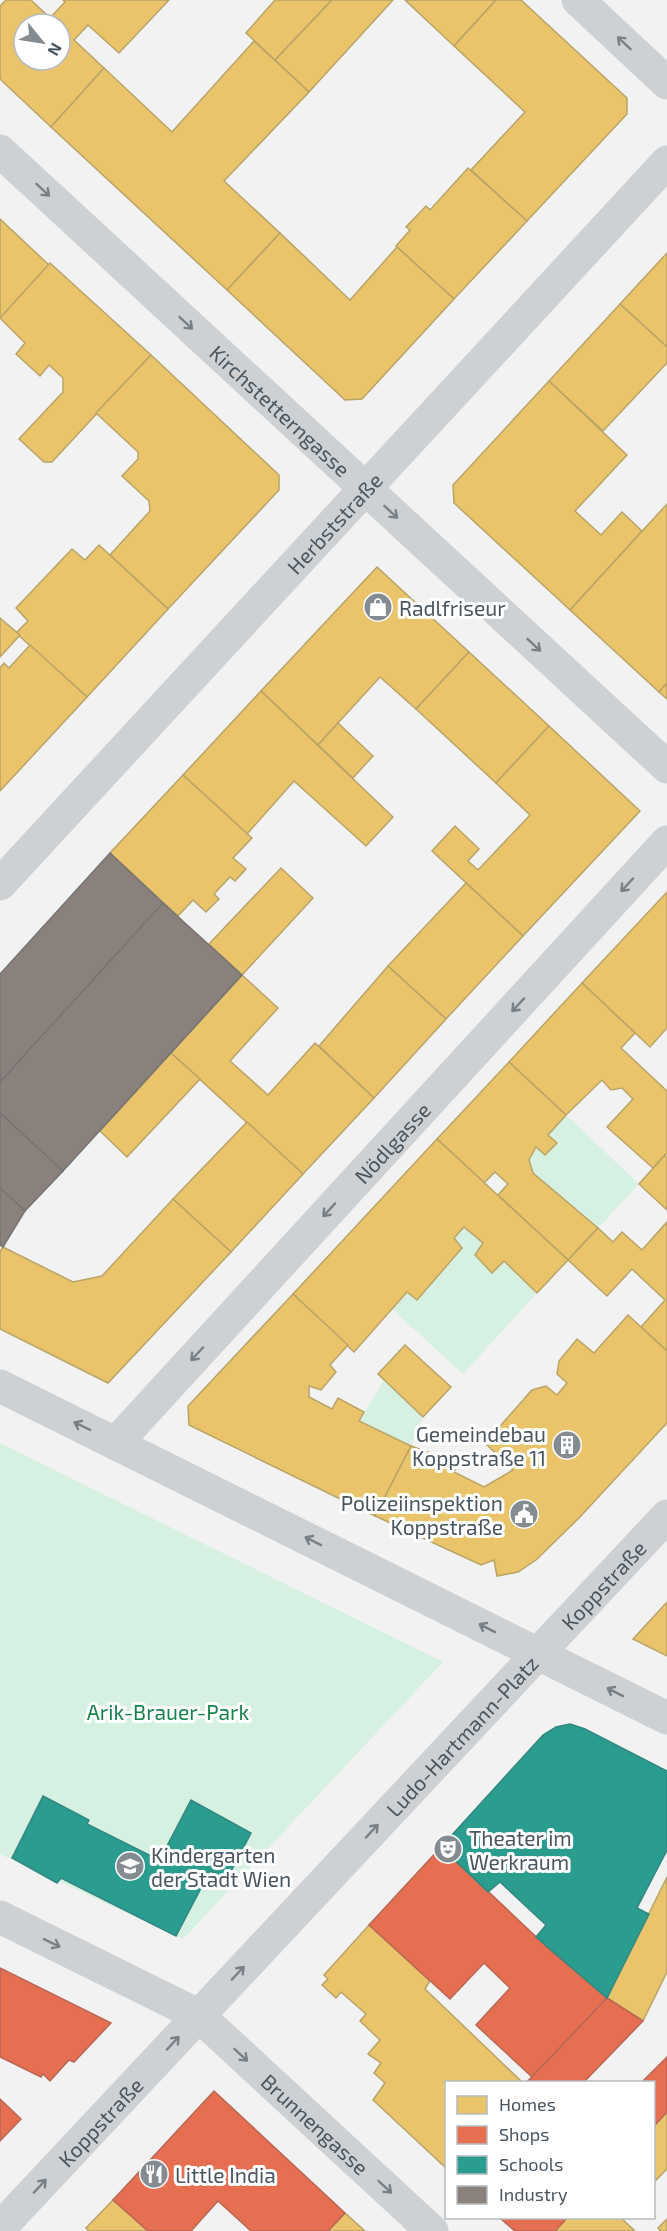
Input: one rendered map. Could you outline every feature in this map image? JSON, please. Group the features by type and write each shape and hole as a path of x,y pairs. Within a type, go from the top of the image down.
{"main road":[{"name":"Koppstraße","path":"540,1654 667,1516"},
{"name":"Ludo-Hartmann-Platz","path":"198,2016 540,1654"},
{"name":"Koppstraße","path":"0,2229 198,2016"}],"street":[{"path":"578,0 667,83"},
{"name":"Kirchstetterngasse","path":"0,151 667,767"},
{"name":"Herbststraße","path":"0,884 667,162"},
{"name":"Nödlgasse","path":"116,1443 667,842"},
{"name":"Ludo-Hartmann-Platz","path":"0,1386 540,1654"},
{"path":"540,1654 667,1718"},
{"path":"0,1917 198,2016"},
{"name":"Brunnengasse","path":"198,2016 432,2231"}],"green space":[{"path":"566,1115 639,1184 598,1228 533,1173 530,1166 536,1147 545,1155 557,1143 548,1135"},
{"path":"464,1227 483,1243 475,1255 492,1273 504,1261 537,1293 463,1374 392,1309 407,1292 417,1300 462,1248 454,1238"},
{"path":"384,1380 423,1417 411,1446 359,1421"},
{"name":"Arik-Brauer-Park","path":"0,1443 443,1662 183,1939 0,1854"}],"building: Homes":[{"path":"6,0 31,0 44,12 12,12 12,72 72,72 72,12 56,12 65,2 63,0 169,0 119,53 88,25 74,40 104,68 51,127 0,79 0,6"},
{"path":"275,0 332,0 275,60 246,33"},
{"path":"332,0 393,0 309,92 275,60"},
{"path":"405,0 496,0 454,46"},
{"path":"496,0 521,0 627,98 627,114 527,221 471,170 525,112 454,46"},
{"path":"254,41 309,92 224,181 280,233 227,290 51,127 104,68 172,132"},
{"path":"468,168 527,221 454,299 396,246 410,230 406,227 426,206 430,210"},
{"path":"0,219 49,265 0,318"},
{"path":"280,233 350,300 397,247 454,299 362,399 345,400 227,290"},
{"path":"667,253 667,347 620,304"},
{"path":"50,263 151,355 52,462 44,462 19,439 63,392 63,378 49,365 40,376 16,354 25,343 0,318"},
{"path":"620,304 667,347 667,363 603,431 549,381"},
{"path":"151,355 279,475 279,490 168,609 110,555 150,511 149,501 122,476 138,459 138,452 96,413"},
{"path":"549,381 627,455 575,511 601,535 622,512 642,531 570,610 454,503 453,485"},
{"path":"667,504 667,683 659,692 570,610"},
{"path":"99,545 168,609 87,697 16,633 28,621 16,608 72,549 85,560"},
{"path":"377,567 469,652 416,709 380,677 318,745 261,691"},
{"path":"0,618 20,635 0,657"},
{"path":"30,645 87,697 0,791 0,668 4,663 9,668"},
{"path":"469,652 549,726 496,783 416,709"},
{"path":"667,683 667,699 659,692"},
{"path":"261,691 393,817 366,846 294,781 247,834 183,775"},
{"path":"338,723 373,756 353,778 318,745"},
{"path":"549,726 640,811 523,936 432,851 455,826 479,849 468,861 478,870 530,815 496,783"},
{"path":"183,775 252,838 233,858 246,869 235,881 230,877 214,894 219,899 206,912 193,900 178,916 110,853"},
{"path":"281,868 313,898 242,975 209,944"},
{"path":"466,883 523,936 446,1019 388,966"},
{"path":"667,892 667,1028 650,1047 582,983"},
{"path":"388,966 446,1019 374,1098 319,1046"},
{"path":"242,975 278,1008 230,1061 268,1095 315,1043 374,1098 303,1174 171,1053"},
{"path":"582,983 635,1033 621,1048 667,1091 667,1153 653,1168 607,1127 633,1099 622,1088 611,1090 602,1080 566,1115 509,1062"},
{"path":"171,1053 200,1079 127,1157 100,1131"},
{"path":"509,1062 566,1115 548,1135 557,1143 545,1155 536,1147 529,1160 533,1173 598,1228 568,1260 498,1195 508,1184 495,1172 484,1183 437,1139"},
{"path":"247,1122 303,1174 231,1252 173,1199"},
{"path":"437,1139 568,1260 537,1293 504,1261 492,1273 475,1255 483,1243 464,1227 454,1238 462,1248 417,1300 407,1292 354,1352 293,1294"},
{"path":"665,1155 667,1158 667,1210 639,1184"},
{"path":"173,1199 231,1252 108,1383 0,1329 0,1252 3,1247 73,1282 102,1276"},
{"path":"667,1222 667,1351 641,1327 665,1300 632,1269 607,1296 568,1260 598,1228 613,1242 622,1232 642,1250"},
{"path":"293,1294 348,1345 330,1365 336,1372 321,1390 309,1386 309,1397 332,1409 338,1398 364,1412 359,1421 411,1446 375,1516 189,1425 188,1406"},
{"name":"Gemeindebau Koppstraße 11","path":"628,1315 667,1351 667,1423 579,1518 536,1560 518,1572 497,1576 494,1560 481,1565 375,1516 411,1446 458,1463 454,1472 484,1487 513,1470 485,1443 532,1390 546,1386 557,1395 567,1383 557,1374 559,1361 577,1339 594,1353"},
{"path":"405,1345 451,1387 423,1417 378,1374"},
{"path":"667,1602 667,1656 633,1639"},
{"path":"667,1877 667,1972 643,2021 607,1998"},
{"path":"369,1925 430,1981 425,1989 521,2081 445,2081 445,2167 373,2100 385,2083 374,2073 381,2063 368,2054 380,2040 360,2021 366,2014 341,1992 336,1998 322,1985 328,1979 324,1975"},
{"path":"667,2112 667,2169 656,2180 655,2178 655,2125"},
{"path":"113,2200 148,2231 89,2231 86,2228"},
{"path":"345,2213 365,2231 328,2231"},
{"path":"566,2219 622,2219 635,2231 555,2231"},
{"path":"667,2219 667,2231 661,2231 658,2228"}],"building: Shops":[{"path":"441,1847 548,1948 607,1998 532,2077 476,2025 510,1988 484,1963 450,1999 369,1925"},
{"path":"0,1968 111,2023 74,2062 69,2060 50,2081 43,2074 41,2077 0,2057"},
{"path":"607,1998 643,2021 585,2081 528,2081"},
{"path":"667,2057 667,2112 655,2125 655,2081 643,2081"},
{"path":"214,2091 345,2213 328,2231 251,2231 218,2201 191,2231 148,2231 113,2200"},
{"path":"0,2099 21,2119 0,2141"},
{"path":"501,2219 566,2219 555,2231 515,2231"}],"building: Schools":[{"path":"570,1724 585,1729 667,1771 667,1850 637,1908 649,1914 607,1998 536,1937 546,1925 500,1882 488,1892 441,1847 543,1735 556,1727"},
{"name":"Kindergarten der Stadt Wien","path":"43,1796 89,1820 87,1824 163,1862 170,1850 166,1848 191,1800 251,1833 227,1879 210,1871 176,1936 61,1878 57,1883 12,1858"}],"building: Industry":[{"path":"110,853 163,903 0,1082 0,974"},
{"path":"163,903 242,975 63,1171 0,1113 0,1082"},
{"path":"0,1113 63,1171 25,1211 0,1188"},
{"path":"0,1188 25,1211 3,1247 0,1245"}],"place":[{"name":"Radlfriseur","path":"378,607"},
{"name":"Gemeindebau Koppstraße 11","path":"567,1445"},
{"name":"Polizeiinspektion Koppstraße","path":"524,1514"},
{"name":"Theater im Werkraum","path":"448,1849"},
{"name":"Kindergarten der Stadt Wien","path":"130,1866"},
{"name":"Little India","path":"154,2174"}]}
